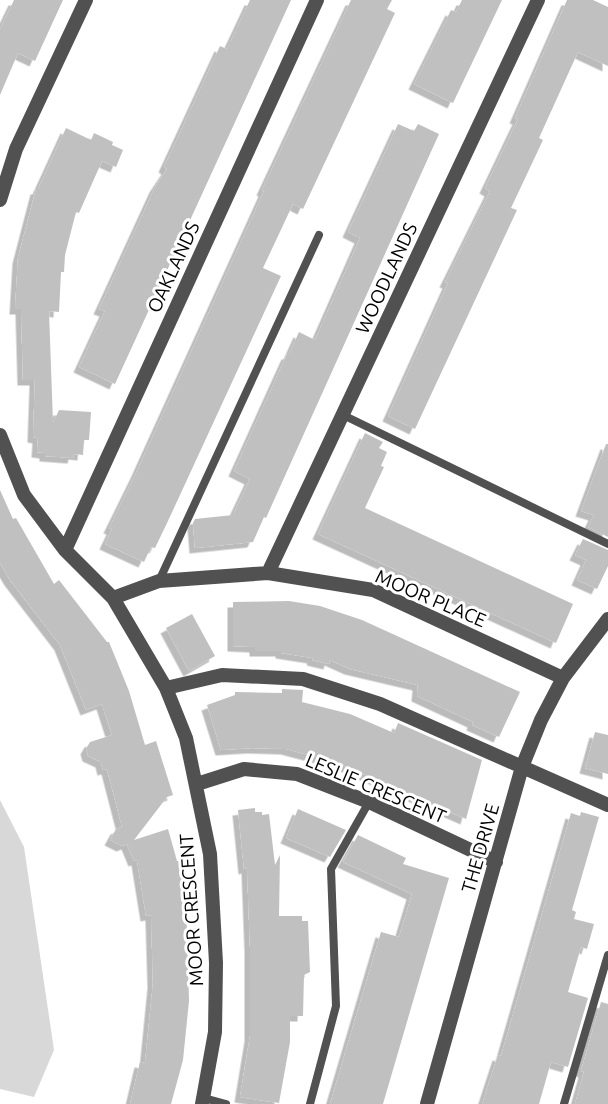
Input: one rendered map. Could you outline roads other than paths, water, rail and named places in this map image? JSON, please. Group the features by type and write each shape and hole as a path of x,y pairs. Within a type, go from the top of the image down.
{"street":[{"path":"0,200 16,149 86,0"},
{"name":"OAKLANDS","path":"65,550 317,0"},
{"name":"WOODLANDS","path":"268,573 538,0"},
{"name":"MOOR CRESCENT","path":"0,435 24,495 65,550 113,598 166,688 186,738 210,854 216,963 215,1032 203,1101"},
{"name":"MOOR PLACE","path":"113,598 159,581 268,573 373,590 563,678"},
{"name":"THE DRIVE","path":"428,1104 522,767 541,720 563,678 608,620"},
{"path":"166,688 222,675 303,679 380,704 608,805"},
{"name":"LESLIE CRESCENT","path":"197,783 244,769 297,774 369,802 496,862"}],"lane":[{"path":"159,581 319,235"},
{"path":"343,415 608,544"},
{"path":"310,1104 335,1006 331,869 369,802"},
{"path":"564,1104 608,955"},
{"path":"203,1101 226,1104"}]}
